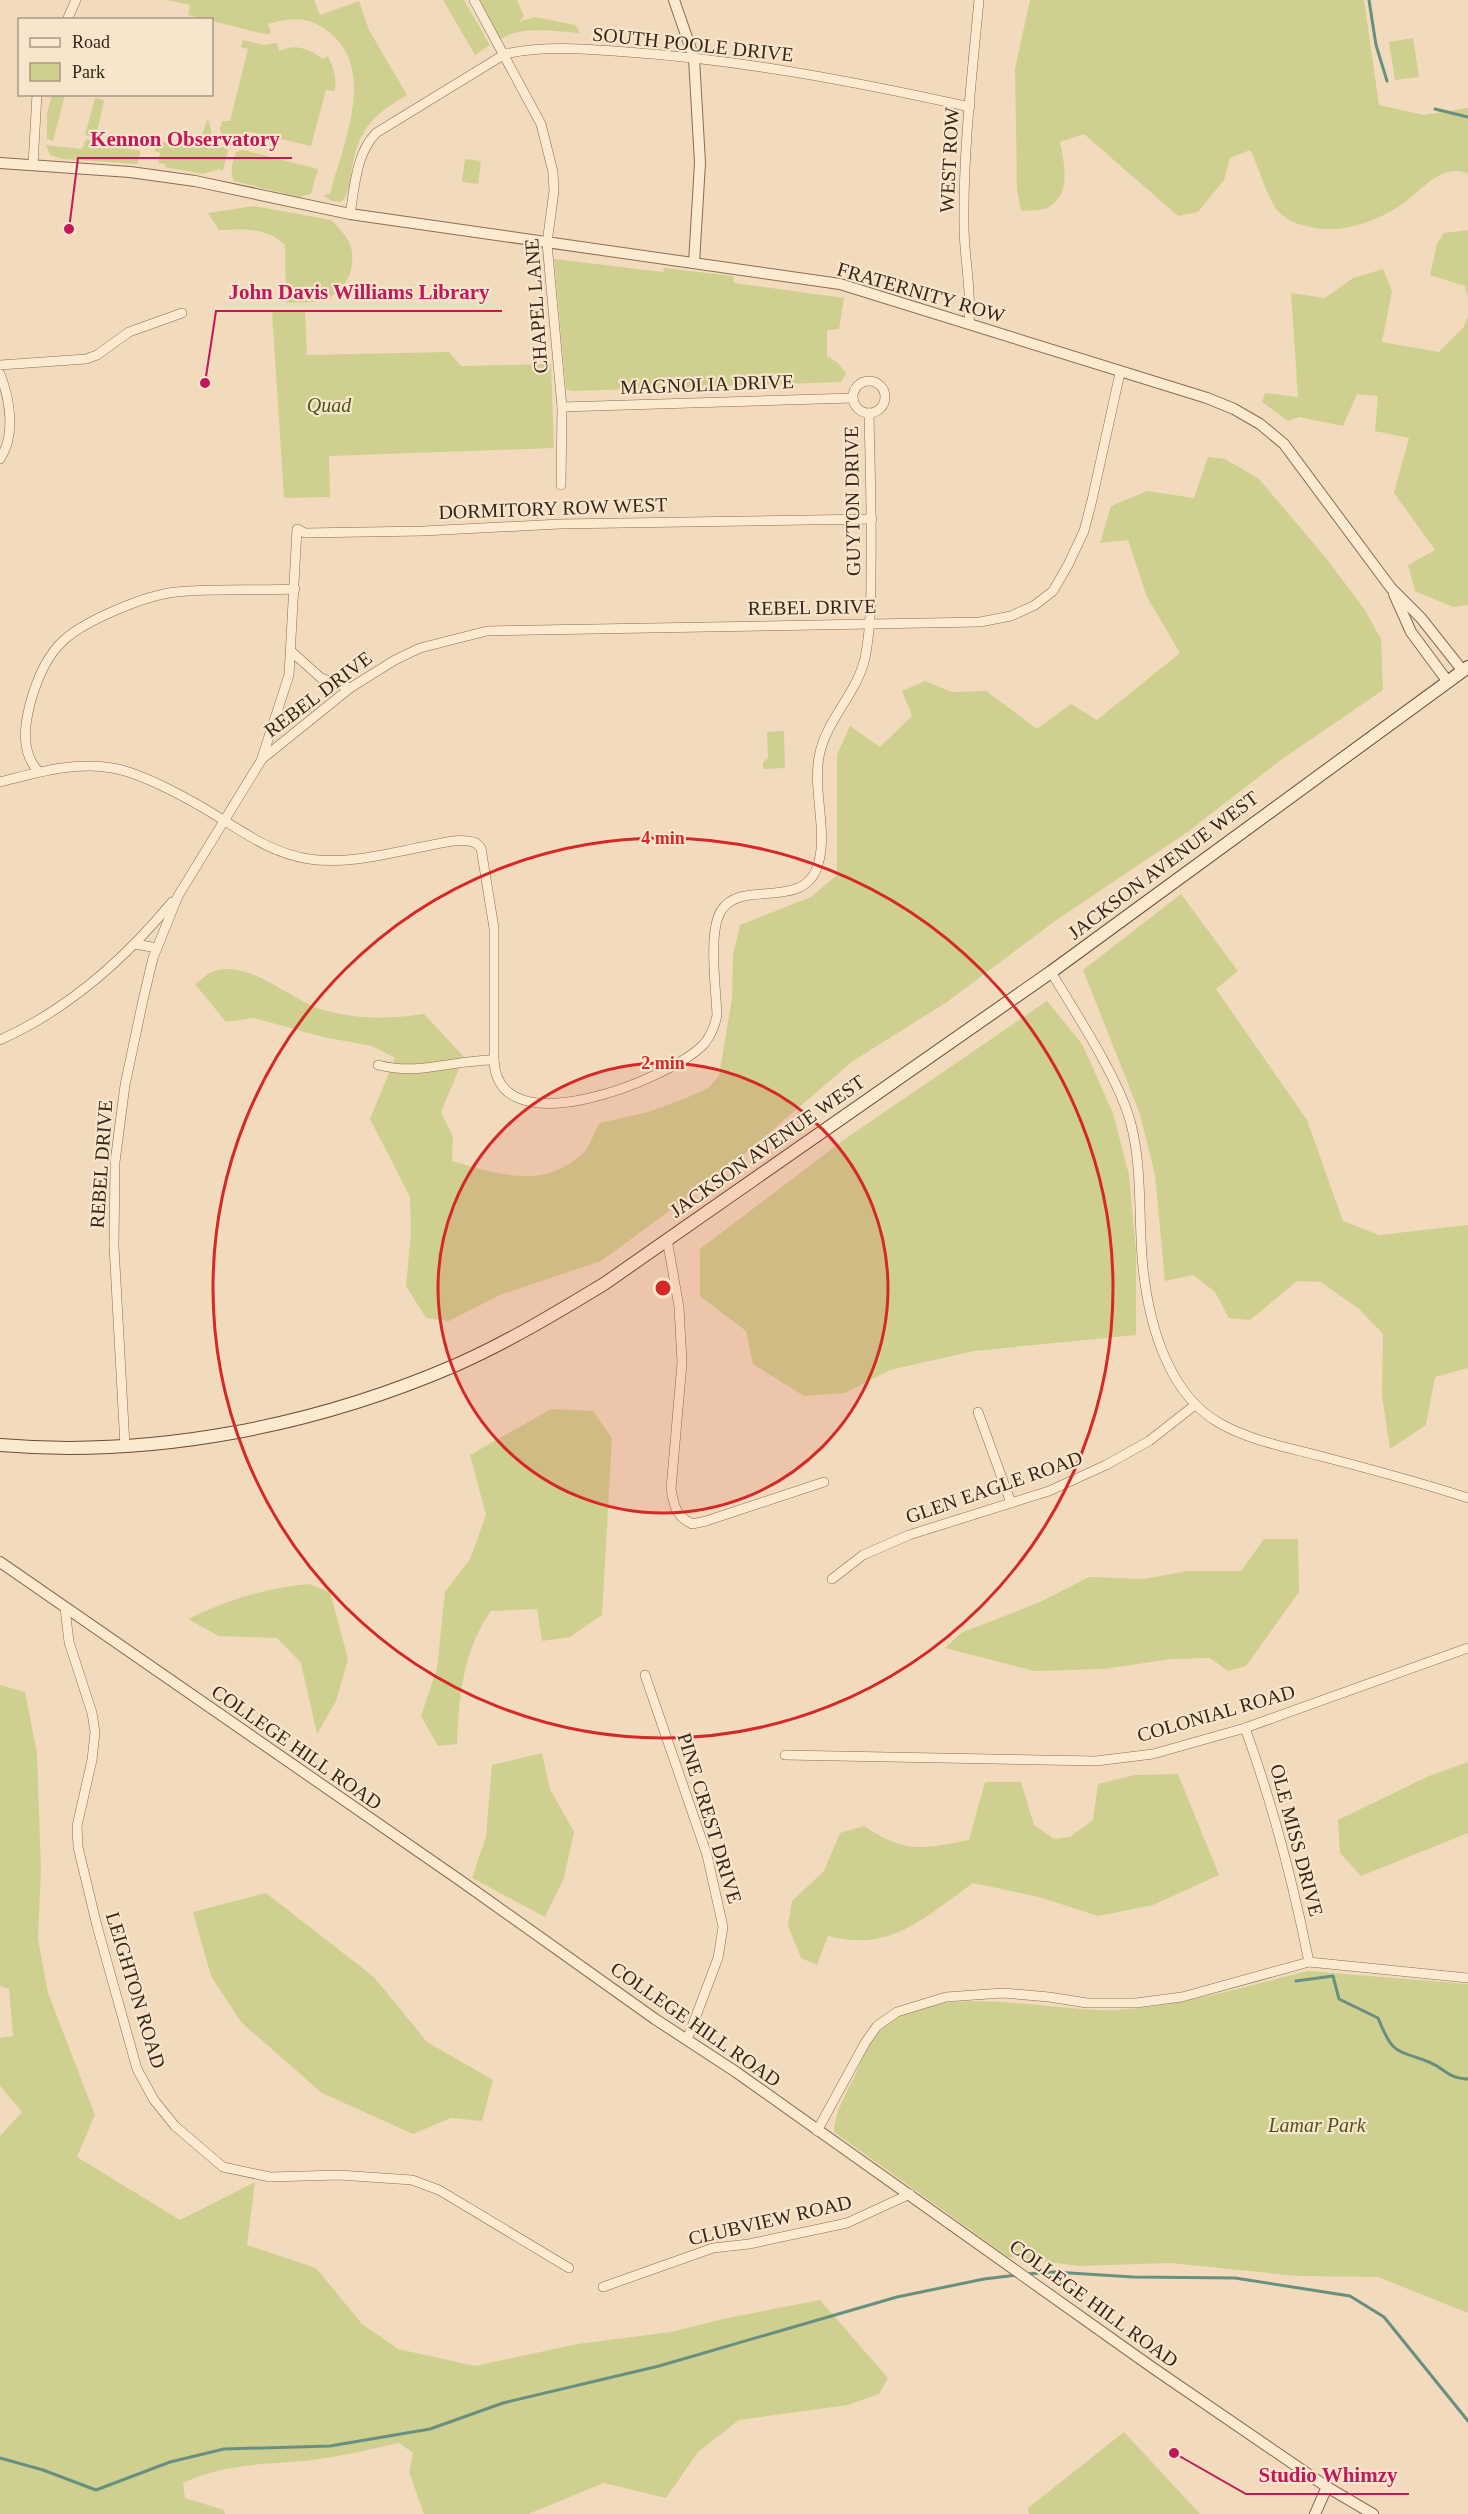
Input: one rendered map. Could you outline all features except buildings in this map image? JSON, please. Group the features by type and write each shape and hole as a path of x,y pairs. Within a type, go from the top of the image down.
{"main road":[{"name":"JACKSON AVENUE WEST","path":"0,1445 125,1446 201,1438 273,1424 404,1387 528,1330 604,1284 1051,972 1465,669"}],"street":[{"path":"68,18 76,0"},
{"name":"CHAPEL LANE","path":"474,0 541,124 553,172 554,191 547,243 562,407 561,485"},
{"path":"674,0 694,58 700,163 694,263"},
{"name":"WEST ROW","path":"969,323 971,308 963,226 979,0"},
{"name":"SOUTH POOLE DRIVE","path":"350,214 360,159 365,145 376,133 505,54 521,50 589,49 694,58 786,70 970,107"},
{"path":"33,165 37,96"},
{"name":"FRATERNITY ROW","path":"0,163 130,172 195,181 350,214 840,284 1207,398 1234,409 1260,424 1284,444 1391,588 1421,618 1465,669"},
{"path":"0,365 86,359 97,355 129,332 182,313"},
{"name":"REBEL DRIVE","path":"125,1446 114,1246 115,1162 127,1073 157,948 178,896 262,759 350,688 395,660 420,648 487,632 998,620 1035,605 1053,591 1084,531 1120,372"},
{"path":"0,374 8,394 10,421 6,444 0,459"},
{"name":"GUYTON DRIVE","path":"872,381 881,386 884,401 879,410 869,413 856,407 853,398 855,389 861,383 872,381"},
{"name":"MAGNOLIA DRIVE","path":"562,407 853,398"},
{"name":"GUYTON DRIVE","path":"223,820 265,846 292,857 324,861 453,842 476,843 481,848 494,928 494,1073 512,1097 540,1103 565,1103 594,1099 621,1090 688,1058 702,1046 714,1029 717,1015 715,927 720,911 730,900 741,896 794,890 805,883 819,861 819,757 824,741 861,669 871,624 872,519 869,413"},
{"name":"DORMITORY ROW WEST","path":"262,759 290,675 297,529 305,533 423,531 560,524 872,519"},
{"name":"FRATERNITY ROW","path":"1391,588 1411,632 1448,682"},
{"path":"39,772 29,760 25,730 31,702 45,665 64,640 137,600 176,592 295,589"},
{"path":"292,651 321,678 350,688"},
{"path":"0,782 39,772 80,766 112,768 142,777 223,820"},
{"path":"0,1040 53,1012 93,983 135,944 178,896"},
{"path":"135,944 157,948"},
{"path":"1051,972 1111,1077 1131,1122 1139,1168 1143,1269 1153,1317 1167,1362 1179,1385 1195,1405 1220,1423 1253,1439 1372,1469 1468,1498"},
{"path":"378,1065 400,1070 425,1070 468,1060 494,1060"},
{"path":"668,1239 679,1307 682,1363 671,1489 675,1508 681,1519 692,1524 824,1482"},
{"name":"GLEN EAGLE ROAD","path":"832,1579 863,1556 909,1535 1050,1491 1106,1465 1149,1441 1195,1405"},
{"path":"978,1412 1011,1503"},
{"name":"COLLEGE HILL ROAD","path":"0,1562 910,2194 1129,2351 1327,2487 1373,2514"},
{"name":"LEIGHTON ROAD","path":"65,1608 69,1642 92,1713 94,1732 92,1760 78,1820 78,1847 97,1926 137,2069 154,2100 175,2126 223,2167 270,2177 339,2175 412,2180 439,2190 569,2268"},
{"name":"COLONIAL ROAD","path":"785,1755 1096,1761 1154,1754 1245,1728 1468,1648"},
{"name":"PINE CREST DRIVE","path":"645,1675 707,1855 723,1927 718,1958 687,2040"},
{"name":"OLE MISS DRIVE","path":"1245,1728 1295,1890 1309,1962"},
{"path":"818,2131 865,2043 877,2026 897,2012 946,1997 1003,1994 1049,1997 1087,2003 1136,2003 1182,1996 1309,1962 1468,1978"},
{"name":"CLUBVIEW ROAD","path":"603,2287 713,2248 778,2239 847,2223 883,2209 910,2194"},
{"path":"1315,2514 1327,2487"}],"green space":[{"path":"167,0 314,0 320,15 359,1 369,30 407,95 385,109 364,132 355,154 348,191 341,202 332,201 323,195 330,194 352,110 354,88 352,67 344,48 322,27 300,19 268,24 271,32 264,34 213,21 213,18 188,15 190,5"},
{"path":"443,0 464,0 490,45 475,55"},
{"path":"474,0 517,0 524,16 519,22 535,17 575,25 580,33 526,31 506,36 498,42"},
{"path":"1030,0 1364,0 1379,105 1424,115 1468,108 1468,174 1458,171 1439,176 1406,202 1369,222 1347,228 1315,228 1291,221 1279,212 1271,200 1250,150 1230,158 1224,180 1198,212 1178,216 1084,134 1060,142 1065,177 1061,194 1056,201 1049,207 1039,210 1021,211 1017,189 1015,69"},
{"path":"1413,38 1419,77 1395,80 1389,42"},
{"path":"243,40 263,45 277,43 279,51 297,47 313,52 323,59 328,56 334,73 335,87 334,91 326,90 311,146 251,132 223,139 220,129 222,121 230,121 248,49 241,47"},
{"path":"52,96 65,96 53,141 47,139 47,113"},
{"path":"95,98 104,100 96,138 85,135"},
{"path":"208,118 214,144 228,150 223,171 219,169 203,174 165,167 166,164 158,163 160,153 155,151 156,140 197,148"},
{"path":"86,139 141,151 137,164 62,159 50,155 46,145 82,149"},
{"path":"243,150 318,169 311,194 299,197 234,181 232,170 236,152"},
{"path":"465,159 481,161 478,184 462,182"},
{"path":"254,206 331,220 345,236 352,250 352,266 341,289 323,300 286,303 285,245 270,235 254,230 219,230 208,213"},
{"path":"1468,230 1468,299 1465,286 1430,275 1437,244 1444,233"},
{"path":"554,259 663,272 664,268 733,276 734,283 844,298 839,329 827,330 827,356 838,363 846,373 841,382 572,391 566,389"},
{"path":"1383,269 1392,291 1382,342 1439,352 1463,328 1468,317 1468,605 1453,607 1415,591 1408,565 1435,550 1394,493 1409,438 1375,431 1378,396 1357,394 1343,426 1299,417 1288,421 1262,402 1265,393 1298,397 1291,293 1325,298 1353,278"},
{"name":"Quad","path":"272,311 305,312 307,355 449,352 461,366 551,364 554,448 329,456 330,497 284,498"},
{"path":"1208,457 1225,459 1259,479 1326,558 1365,610 1381,639 1383,690 1278,762 1186,833 1055,921 947,1002 853,1061 728,1168 601,1261 500,1295 449,1321 426,1318 406,1286 411,1234 410,1197 370,1119 395,1058 372,1046 323,1037 254,1018 226,1022 195,984 214,971 228,969 256,976 312,1006 350,1016 374,1018 424,1014 464,1057 441,1112 453,1136 452,1161 486,1171 520,1176 553,1172 569,1164 584,1152 600,1123 648,1112 686,1098 707,1089 719,1076 732,998 733,955 740,925 811,897 837,875 837,755 850,726 880,747 912,716 902,691 925,681 952,692 986,691 1037,729 1071,704 1097,720 1180,653 1147,597 1128,540 1100,543 1111,506 1147,491 1194,498"},
{"path":"784,731 785,768 763,769 763,762 768,758 767,732"},
{"path":"1181,894 1238,971 1216,989 1307,1120 1343,1221 1379,1235 1468,1225 1468,1368 1435,1377 1426,1425 1390,1449 1382,1395 1383,1334 1359,1309 1321,1282 1297,1281 1250,1320 1229,1318 1215,1292 1193,1275 1165,1281 1155,1175 1140,1114 1083,970"},
{"path":"1047,1001 1082,1044 1113,1113 1129,1175 1136,1251 1136,1335 974,1351 890,1370 845,1393 804,1396 753,1364 746,1331 700,1296 700,1249 845,1139"},
{"path":"551,1409 593,1411 612,1438 602,1615 570,1637 542,1641 537,1609 491,1611 468,1658 461,1692 457,1744 438,1746 421,1716 437,1668 445,1592 470,1559 486,1515 470,1455"},
{"path":"1264,1539 1298,1539 1299,1592 1246,1666 1228,1671 1210,1658 1171,1659 1104,1669 1034,1671 945,1648 961,1633 1040,1602 1089,1577 1144,1579 1187,1571 1241,1571"},
{"path":"309,1584 330,1592 348,1659 336,1701 317,1734 301,1663 277,1638 219,1636 188,1619 247,1596 277,1588"},
{"path":"0,1685 25,1692 37,1753 41,1870 38,1939 48,1993 95,2115 77,2157 180,2220 255,2182 247,2245 316,2268 362,2324 398,2349 475,2366 577,2344 671,2332 820,2300 888,2378 879,2394 848,2405 739,2420 698,2452 666,2498 604,2483 528,2514 424,2514 409,2472 413,2453 399,2443 327,2458 236,2467 183,2483 185,2498 224,2510 225,2514 0,2514 0,2136 22,2112 0,2086 0,2038 13,2036 9,1989 0,1986"},
{"path":"542,1753 550,1789 574,1832 564,1878 545,1917 472,1878 486,1837 492,1765"},
{"path":"1468,1762 1468,1833 1361,1876 1340,1853 1338,1820 1429,1776"},
{"path":"1178,1774 1219,1875 1153,1905 1098,1916 1039,1897 973,1883 906,1929 870,1940 850,1940 828,1936 817,1965 801,1958 788,1926 792,1901 824,1871 840,1833 864,1826 892,1841 915,1847 939,1846 969,1840 985,1782 1021,1782 1034,1825 1054,1839 1070,1837 1093,1820 1098,1784 1135,1775"},
{"path":"266,1893 374,1977 427,2042 493,2080 482,2121 451,2118 413,2134 322,2093 241,2022 211,1976 193,1912"},
{"name":"Lamar Park","path":"1308,1971 1468,1984 1468,2313 1378,2277 1298,2276 1170,2263 1079,2266 1008,2257 834,2132 842,2102 870,2045 881,2030 903,2014 930,2005 960,2002 1027,2004 1090,2010 1141,2008 1213,1995"},
{"path":"1124,2432 1200,2514 1029,2514 1028,2508"}],"waterway":[{"path":"1369,0 1376,45 1387,81"},
{"path":"1435,109 1468,117"},
{"path":"1296,1981 1333,1976 1339,1999 1378,2018 1388,2039 1396,2049 1429,2062 1451,2075 1468,2079"},
{"path":"1026,2274 1054,2272 1133,2277 1235,2278 1350,2296 1384,2317 1468,2421"},
{"path":"0,2458 43,2470 96,2490 170,2462 224,2449 330,2446 430,2429 503,2403 659,2366 897,2297 984,2279 1017,2275"}],"place":[{"name":"Kennon Observatory","path":"69,229"},
{"name":"John Davis Williams Library","path":"205,383"},
{"name":"Studio Whimzy","path":"1174,2453"}]}
